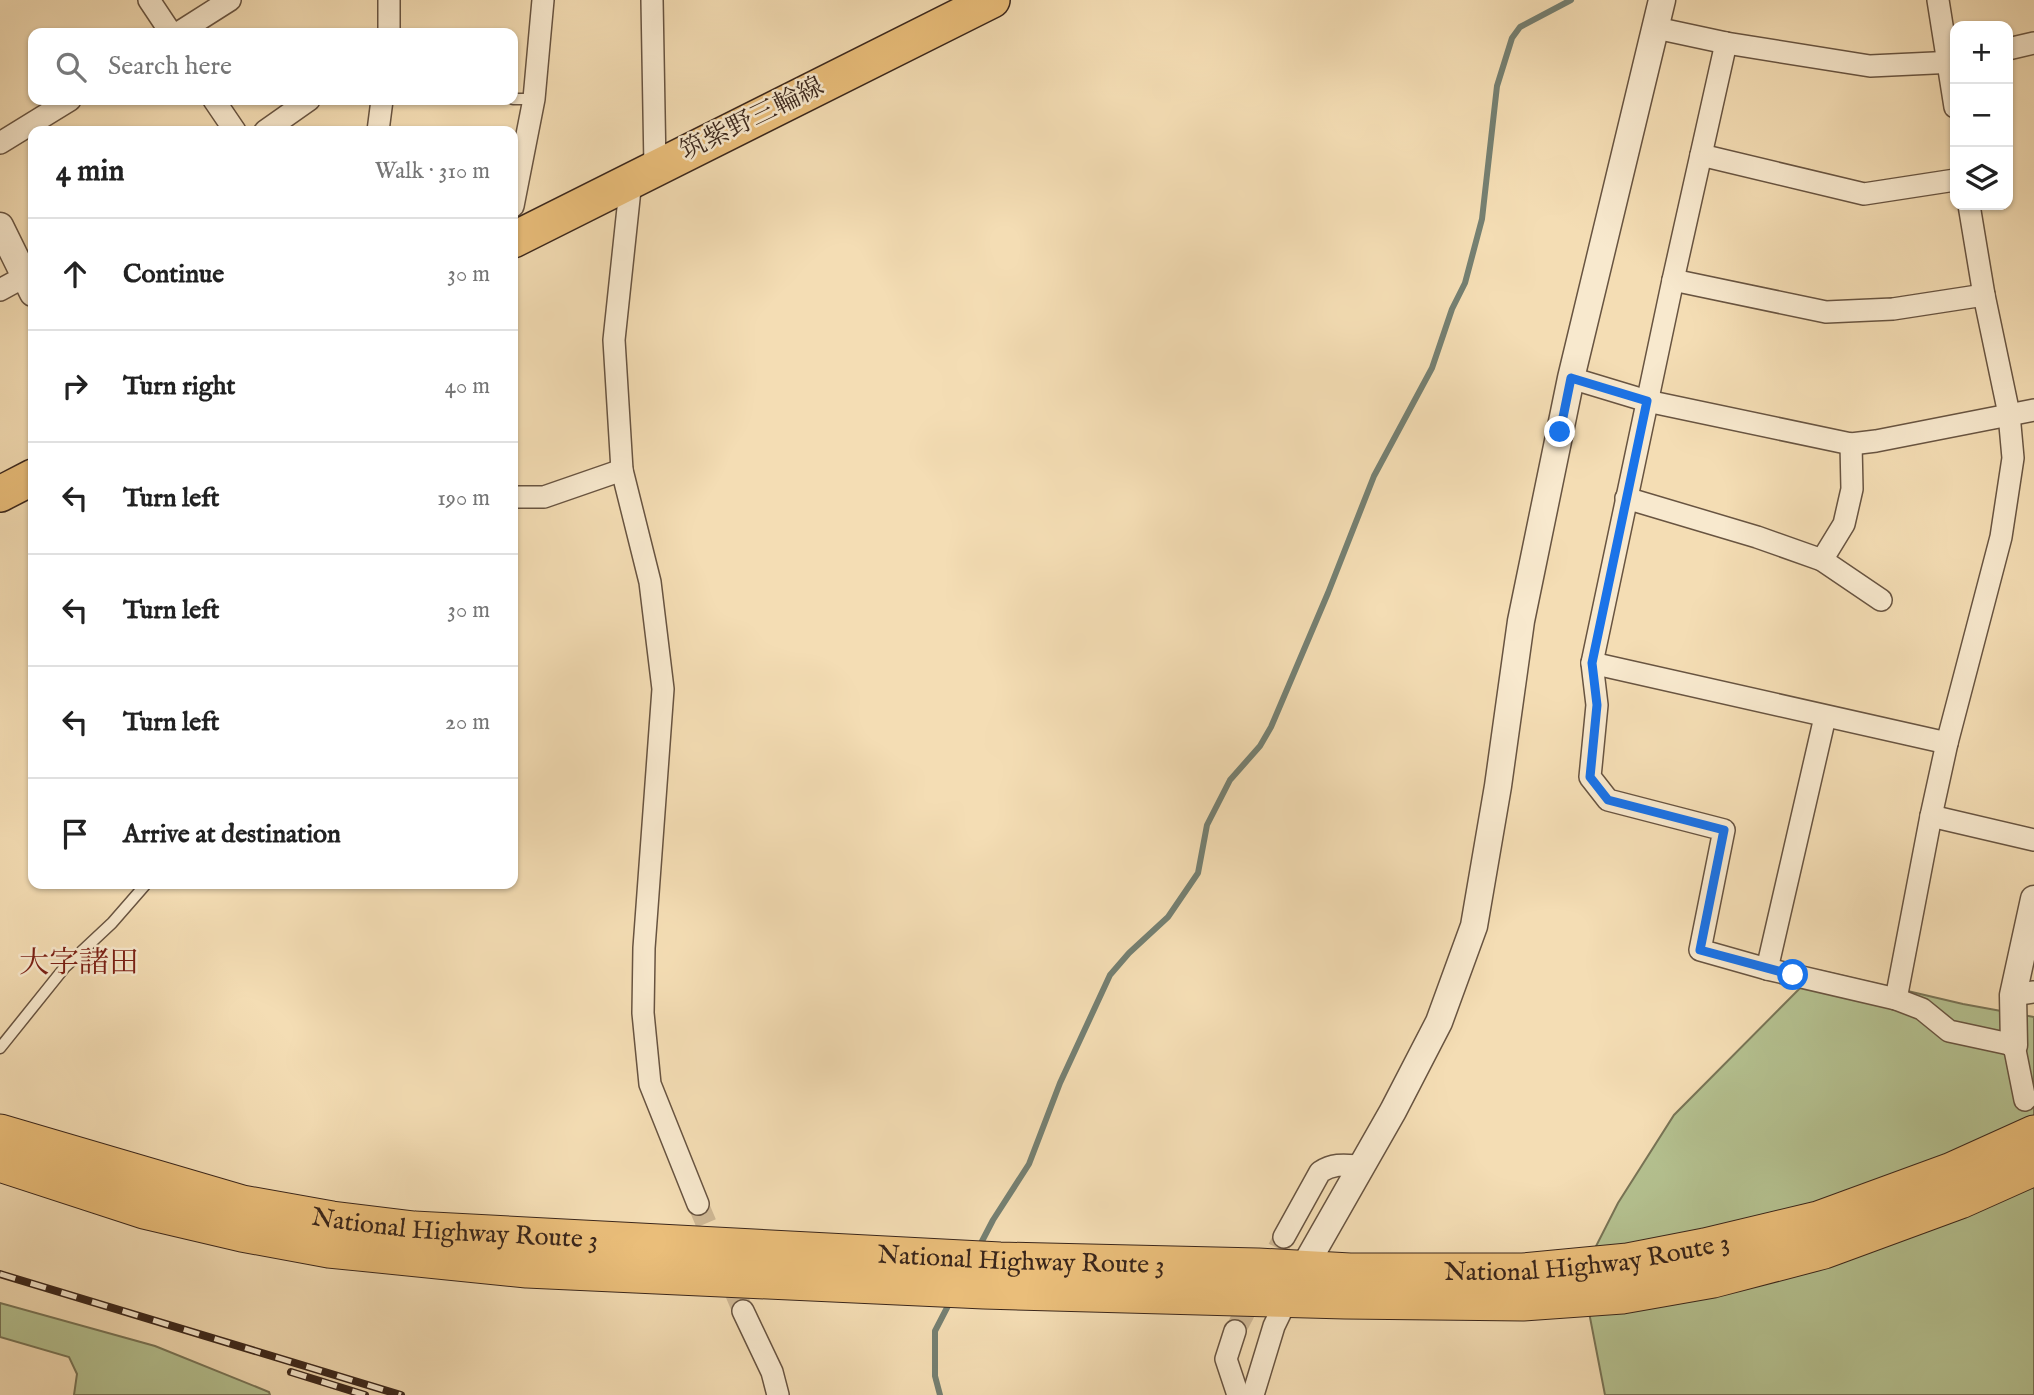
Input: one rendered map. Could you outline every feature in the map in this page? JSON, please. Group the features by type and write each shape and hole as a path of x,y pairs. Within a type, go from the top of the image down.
{"highway":[{"name":"National Highway Route 3","path":"1294,1284 1350,1272 1523,1272 1628,1262 1818,1220 1952,1171 2029,1097"},
{"path":"0,1107 138,1162 154,1196"},
{"name":"National Highway Route 3","path":"0,1133 154,1196 185,1221 329,1249 411,1244"},
{"name":"National Highway Route 3","path":"0,1163 154,1196 242,1204 332,1220 411,1244 527,1269 938,1273 1294,1284 1523,1302 1622,1295 1713,1279 1824,1250 1960,1200 2034,1167"},
{"path":"0,1183 154,1196"}],"main road":[{"name":"筑紫野三輪線","path":"518,237 992,0"},
{"path":"0,494 28,480"}],"street":[{"path":"149,0 168,28"},
{"path":"186,28 230,0"},
{"path":"389,28 390,0"},
{"path":"518,152 523,99 543,0"},
{"path":"652,0 643,174 614,341 622,470 650,582 663,689 643,948 644,1025 650,1084 698,1204"},
{"path":"1252,1395 1274,1326 1294,1284 1393,1111 1439,1022 1474,926 1499,786 1521,621 1571,378 1662,0"},
{"path":"1938,0 1950,50"},
{"path":"1656,28 1726,43 1870,65 1950,63"},
{"path":"1726,43 1592,663 1597,705 1590,777 1608,800 1724,830 1700,950 1767,969 1896,999 1922,1009 1949,1031 2014,1045"},
{"path":"2013,48 2034,43"},
{"path":"0,143 62,105"},
{"path":"217,105 232,126"},
{"path":"272,126 302,105"},
{"path":"379,126 381,105"},
{"path":"1701,155 1864,194 1950,181"},
{"path":"1896,999 1930,816 2001,537 2013,458 2009,414 1984,295 1970,210"},
{"path":"0,226 28,276"},
{"path":"1673,280 1826,312 1893,309 1984,295"},
{"path":"0,290 28,282"},
{"path":"1571,378 1647,401 1851,444 2034,410"},
{"path":"1822,559 1844,524 1852,489 1851,444"},
{"path":"518,497 544,497 622,470"},
{"path":"1626,498 1822,559 1881,600"},
{"path":"1592,663 1947,743"},
{"path":"1767,969 1825,717"},
{"path":"1930,816 2034,840"},
{"path":"2029,1097 2014,1045 2024,993 2034,899"},
{"path":"1284,1237 1320,1172 1339,1164 1360,1166"},
{"path":"743,1311 772,1372 778,1395"},
{"path":"1235,1331 1226,1359 1238,1395"}],"lane":[{"path":"0,1048 65,967 112,923 142,889"}],"green space":[{"path":"1818,970 1963,1004 2034,1017 2034,1395 1605,1395 1587,1302 1590,1258 1618,1203 1674,1115"},
{"path":"0,1303 155,1346 269,1392 270,1395 74,1395 77,1374 69,1357 0,1337"}],"waterway":[{"path":"979,1247 1029,1164 1060,1083 1110,975 1129,953 1168,917 1198,873 1207,825 1230,780 1260,746 1271,727 1374,476 1432,368 1452,309 1465,283 1482,219 1497,86 1512,38 1520,27 1571,0"},
{"path":"940,1395 935,1376 935,1331 951,1300"}],"tunnel":[{"path":"698,1204 743,1311"},
{"path":"1235,1331 1284,1237"}],"railway":[{"path":"0,1274 401,1395"},
{"path":"291,1372 365,1395"}],"district":[{"name":"大字諸田","path":"79,964"}],"route":[{"path":"1560,432 1571,378 1647,401 1592,663 1597,705 1590,777 1608,800 1724,830 1700,950 1793,975"}]}
